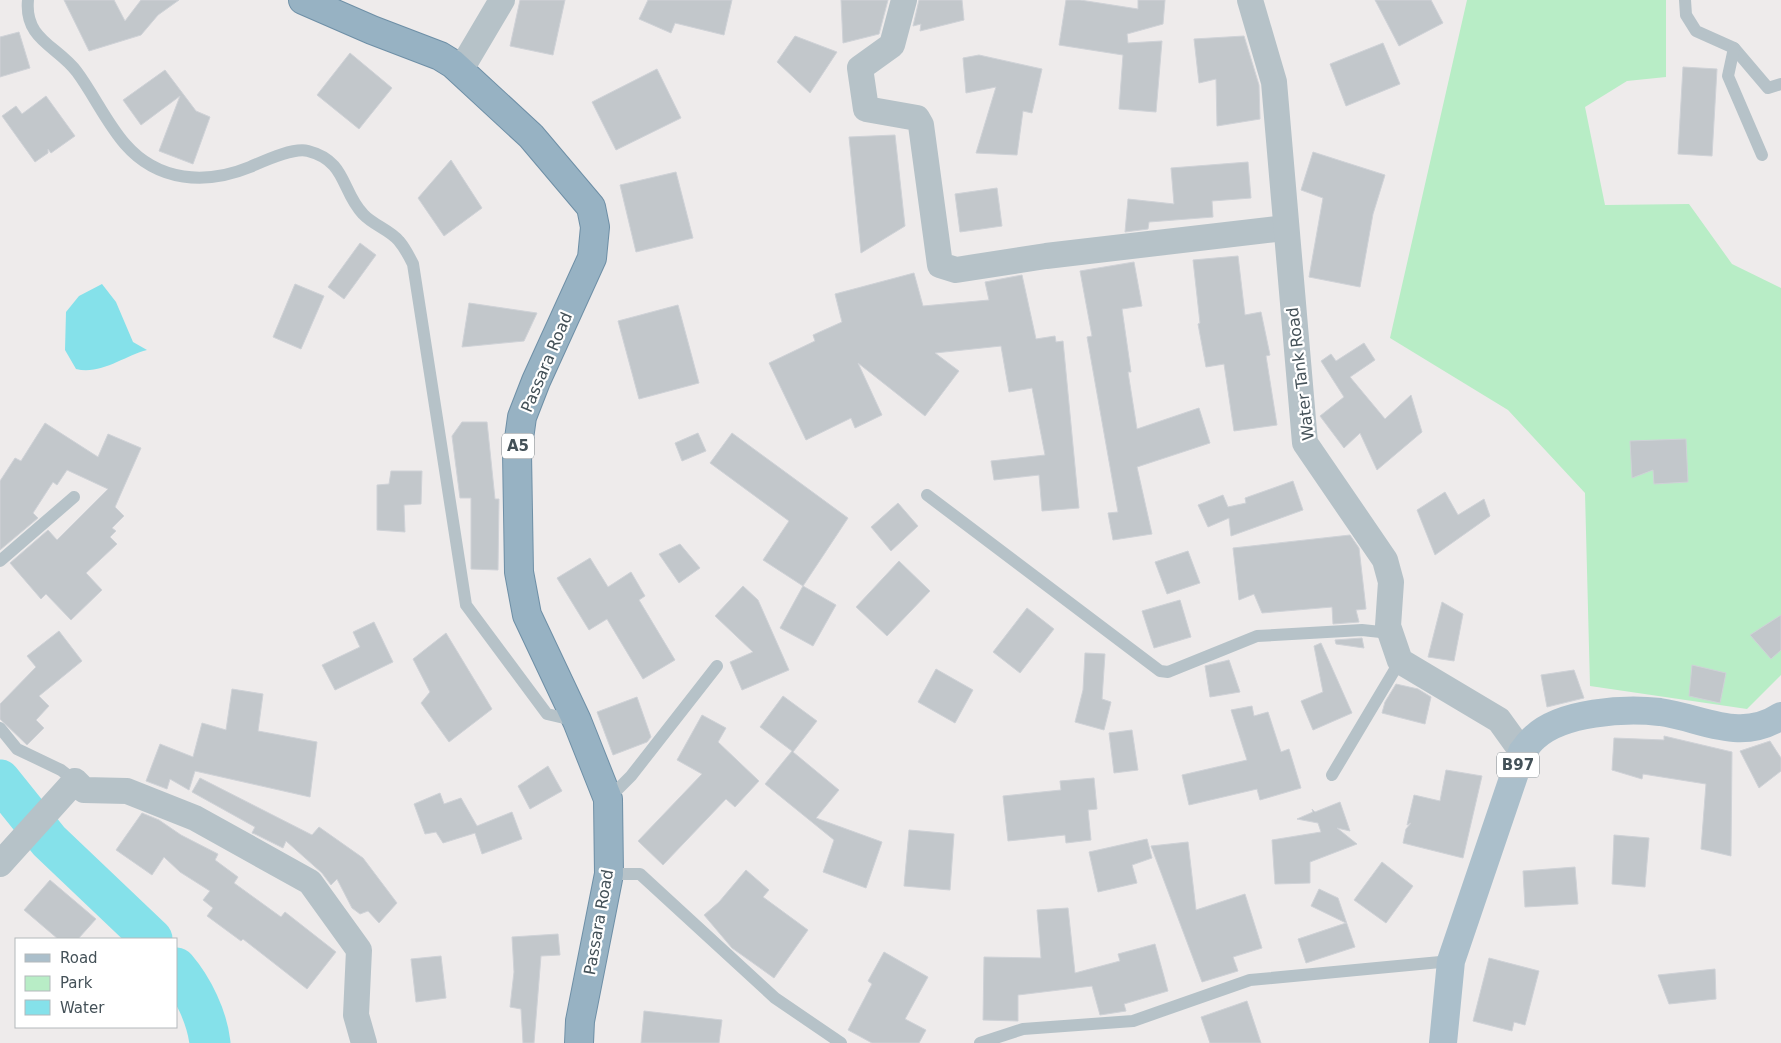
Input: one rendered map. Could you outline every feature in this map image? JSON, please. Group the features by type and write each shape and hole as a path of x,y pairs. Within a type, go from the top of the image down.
{"highway":[{"name":"Passara Road","path":"303,0 372,30 440,56 460,71 531,136 591,206 596,227 592,258 536,381 522,417 517,453 519,572 527,614 577,721 608,799 609,874 580,1021 579,1043"}],"main road":[{"name":"B97","path":"1443,1043 1451,961 1522,752 1535,736 1557,724 1614,711 1659,712 1734,729 1753,729 1781,716"}],"street":[{"path":"460,71 502,0"},
{"path":"904,0 892,45 860,68 866,109 917,118 921,125 940,265 956,270 1046,256 1285,228"},
{"name":"Water Tank Road","path":"1250,0 1274,82 1285,228 1305,443 1385,560 1391,582 1388,626 1400,662"},
{"path":"1400,662 1499,720 1522,752"},
{"path":"4,861 75,781 84,790 127,791 195,818 310,882 358,950 356,1015 364,1043"}],"lane":[{"path":"28,0 31,24 40,39 74,68 116,133 144,162 167,173 193,179 237,172 289,152 306,150 334,165 363,214 399,240 413,264 466,605 547,714 577,721"},
{"path":"1684,0 1686,15 1696,31 1734,48 1768,88 1781,84"},
{"path":"1734,48 1728,76 1762,155"},
{"path":"927,495 1160,672 1168,672 1257,636 1362,630 1390,633"},
{"path":"0,561 74,497"},
{"path":"1332,775 1400,662"},
{"path":"608,799 630,776 717,666"},
{"path":"0,728 17,749 61,770 75,781"},
{"path":"609,874 640,874 775,998 841,1043"},
{"path":"980,1043 1023,1029 1133,1021 1250,980 1451,961"}],"green space":[{"path":"1467,0 1666,0 1666,77 1627,81 1585,107 1605,205 1689,204 1732,264 1781,288 1781,675 1747,709 1590,686 1585,493 1508,410 1390,338"}],"water":[{"path":"102,284 116,302 133,342 147,350 103,367 85,370 76,369 65,350 66,312 79,296"}],"building":[{"path":"64,0 114,0 125,21 141,0 179,0 158,15 141,35 89,51"},
{"path":"520,0 565,0 553,55 510,46"},
{"path":"648,0 732,0 724,35 675,23 671,33 639,19"},
{"path":"841,0 888,0 879,34 843,43"},
{"path":"919,0 962,0 964,20 920,31 921,24 913,26"},
{"path":"1066,0 1080,0 1138,9 1138,0 1165,0 1163,24 1127,34 1128,43 1162,41 1156,112 1119,109 1123,55 1059,45"},
{"path":"1375,0 1431,0 1443,23 1399,46"},
{"path":"19,32 30,68 0,77 0,37"},
{"path":"795,36 837,52 810,93 777,62"},
{"path":"1244,36 1259,85 1260,119 1217,126 1216,79 1199,83 1194,39"},
{"path":"1383,43 1400,84 1346,106 1330,64"},
{"path":"350,53 392,88 359,129 317,95"},
{"path":"979,55 1042,69 1032,113 1023,111 1017,155 976,153 996,87 966,93 963,58"},
{"path":"1683,67 1717,69 1712,156 1678,154"},
{"path":"657,69 681,118 616,150 592,102"},
{"path":"165,70 196,111 210,117 193,164 159,151 180,96 141,125 123,100"},
{"path":"46,96 75,136 51,153 48,149 48,153 35,162 2,116 16,106 22,114"},
{"path":"895,135 905,226 861,253 849,137"},
{"path":"1313,152 1385,175 1373,214 1360,287 1309,277 1323,198 1301,190"},
{"path":"451,160 482,208 444,236 418,198"},
{"path":"1248,162 1251,198 1212,201 1213,217 1149,222 1148,229 1125,232 1128,199 1174,204 1171,168"},
{"path":"676,172 693,238 636,252 620,185"},
{"path":"997,188 1002,226 960,232 955,194"},
{"path":"360,243 376,255 344,299 328,287"},
{"path":"1238,256 1245,315 1261,312 1270,355 1266,356 1277,425 1234,431 1224,364 1206,367 1198,324 1200,323 1193,260"},
{"path":"1134,262 1142,306 1122,309 1131,372 1128,372 1137,429 1199,408 1210,443 1137,467 1152,534 1113,540 1108,513 1118,512 1087,337 1092,336 1080,271"},
{"path":"914,273 923,306 989,300 985,282 1022,275 1036,339 1055,336 1056,342 1063,341 1079,508 1042,511 1039,475 994,480 991,461 1045,455 1032,388 1009,392 1001,346 935,353 959,371 925,416 858,363 882,415 855,428 851,418 806,440 769,363 815,341 813,335 842,322 835,294"},
{"path":"295,284 324,296 301,349 273,337"},
{"path":"469,303 537,313 524,341 462,347"},
{"path":"678,305 699,383 639,399 618,321"},
{"path":"1364,343 1375,360 1350,377 1385,419 1411,395 1422,432 1377,470 1360,433 1344,448 1320,416 1344,397 1321,361 1331,354 1336,361"},
{"path":"462,422 487,422 495,499 499,499 498,570 471,569 471,498 460,498 452,436"},
{"path":"45,423 98,457 108,434 141,448 115,507 124,516 112,528 116,531 110,537 117,544 86,573 102,590 71,620 46,594 41,599 10,563 48,530 57,540 108,489 67,470 57,485 53,482 33,513 38,518 0,550 0,481 15,458 21,461"},
{"path":"698,433 706,451 682,461 675,443"},
{"path":"732,433 848,518 803,586 763,560 789,521 710,463"},
{"path":"1686,439 1688,482 1654,484 1653,470 1632,478 1630,441"},
{"path":"391,471 422,471 421,504 404,505 405,532 377,530 377,485 389,484"},
{"path":"1293,481 1303,510 1231,536 1229,518 1208,527 1198,505 1223,495 1228,507 1246,503 1245,498"},
{"path":"1445,492 1458,515 1484,499 1490,516 1435,555 1417,510"},
{"path":"898,503 918,526 891,551 871,527"},
{"path":"1350,535 1359,548 1366,609 1356,610 1359,622 1333,624 1332,607 1262,613 1254,594 1239,600 1233,548"},
{"path":"680,544 700,568 679,583 659,554"},
{"path":"1188,551 1200,583 1167,594 1155,562"},
{"path":"590,558 608,587 631,572 645,596 639,600 675,660 643,679 607,619 589,630 557,578"},
{"path":"899,561 930,591 887,636 856,607"},
{"path":"743,586 758,600 789,670 742,690 730,662 753,652 715,616"},
{"path":"803,586 836,605 813,646 780,628"},
{"path":"1180,600 1191,637 1154,648 1142,611"},
{"path":"1442,602 1463,614 1454,661 1428,657"},
{"path":"1027,608 1054,629 1020,673 993,652"},
{"path":"1781,615 1781,650 1771,659 1750,635"},
{"path":"374,622 393,662 335,690 322,665 360,647 353,632"},
{"path":"59,631 82,661 39,696 49,706 36,720 44,728 27,745 0,719 0,704 36,667 27,656"},
{"path":"446,633 492,709 449,742 421,703 430,692 413,659"},
{"path":"1362,638 1364,648 1336,644 1335,640"},
{"path":"1321,643 1352,713 1313,730 1301,701 1323,692 1314,646"},
{"path":"1085,653 1105,654 1102,699 1111,702 1104,730 1075,722 1083,690"},
{"path":"1229,660 1240,692 1210,697 1205,666"},
{"path":"1692,665 1726,673 1720,703 1689,696"},
{"path":"936,669 973,690 955,723 918,702"},
{"path":"1574,670 1584,698 1547,707 1541,675"},
{"path":"1396,684 1418,689 1431,697 1425,724 1382,713 1385,702"},
{"path":"232,689 263,694 258,731 317,742 310,797 195,771 189,790 170,779 167,789 146,781 160,744 193,757 202,723 226,730"},
{"path":"783,696 817,721 793,752 839,790 816,818 882,842 866,888 823,872 834,840 765,784 792,751 760,727"},
{"path":"637,697 651,737 647,742 613,755 597,712"},
{"path":"1252,706 1254,716 1268,712 1281,752 1289,749 1301,788 1260,800 1257,789 1189,805 1182,775 1247,760 1231,710"},
{"path":"702,715 726,728 718,742 759,781 735,807 726,799 663,865 638,841 702,774 677,760"},
{"path":"1132,730 1138,770 1114,773 1109,733"},
{"path":"1664,736 1732,752 1731,856 1701,849 1706,784 1643,774 1642,779 1612,770 1614,738 1664,740"},
{"path":"1770,741 1781,758 1781,771 1759,788 1740,751"},
{"path":"548,766 562,791 530,809 518,786"},
{"path":"1446,770 1482,776 1463,858 1403,843 1406,829 1411,823 1407,825 1414,795 1440,801"},
{"path":"200,778 312,835 319,827 363,858 397,903 379,923 368,911 360,914 352,908 337,879 331,885 322,873 286,841 283,848 252,833 255,827 192,792"},
{"path":"1094,778 1097,809 1088,810 1091,840 1066,843 1065,835 1008,841 1003,796 1061,790 1060,781"},
{"path":"440,793 444,804 461,798 477,826 512,812 522,839 482,854 475,833 443,843 436,832 425,834 414,804"},
{"path":"1340,802 1350,831 1337,828 1357,844 1310,862 1310,883 1275,884 1272,840 1321,832 1318,823 1297,819 1313,812 1312,809 1315,812"},
{"path":"142,813 159,820 181,835 218,854 215,860 238,877 234,883 281,917 285,912 336,952 307,989 243,939 241,941 207,916 213,908 203,900 210,891 180,872 164,857 152,875 116,850"},
{"path":"909,830 954,834 950,890 904,886"},
{"path":"1614,835 1649,838 1645,887 1612,884"},
{"path":"1147,839 1152,858 1132,865 1137,883 1098,892 1089,852"},
{"path":"1188,842 1196,910 1245,894 1262,948 1233,957 1238,971 1202,982 1151,846"},
{"path":"1382,862 1413,886 1386,923 1354,900"},
{"path":"1575,867 1578,904 1525,907 1523,871"},
{"path":"746,870 769,890 763,897 808,930 774,978 732,948 704,915 719,902"},
{"path":"50,880 96,919 79,938 57,938 24,910"},
{"path":"1319,889 1338,898 1355,947 1306,963 1298,939 1346,923 1311,906"},
{"path":"1068,908 1075,973 1120,961 1118,954 1155,944 1168,991 1124,1004 1126,1011 1100,1015 1092,986 1018,995 1018,1021 983,1020 984,957 1041,958 1037,910"},
{"path":"558,934 560,955 541,956 534,1043 523,1043 521,1009 510,1007 514,972 512,937"},
{"path":"884,952 928,977 905,1019 926,1030 919,1043 872,1043 848,1030 872,984 868,981"},
{"path":"441,956 446,998 416,1002 411,959"},
{"path":"1489,958 1539,971 1525,1025 1514,1022 1512,1031 1473,1021"},
{"path":"1715,969 1716,999 1669,1004 1658,975"},
{"path":"1247,1001 1261,1043 1210,1043 1201,1017"},
{"path":"644,1011 722,1020 719,1043 641,1043"}],"waterway":[{"path":"0,780 49,841 151,938"},
{"path":"178,971 198,1003 206,1023 210,1043"}]}
